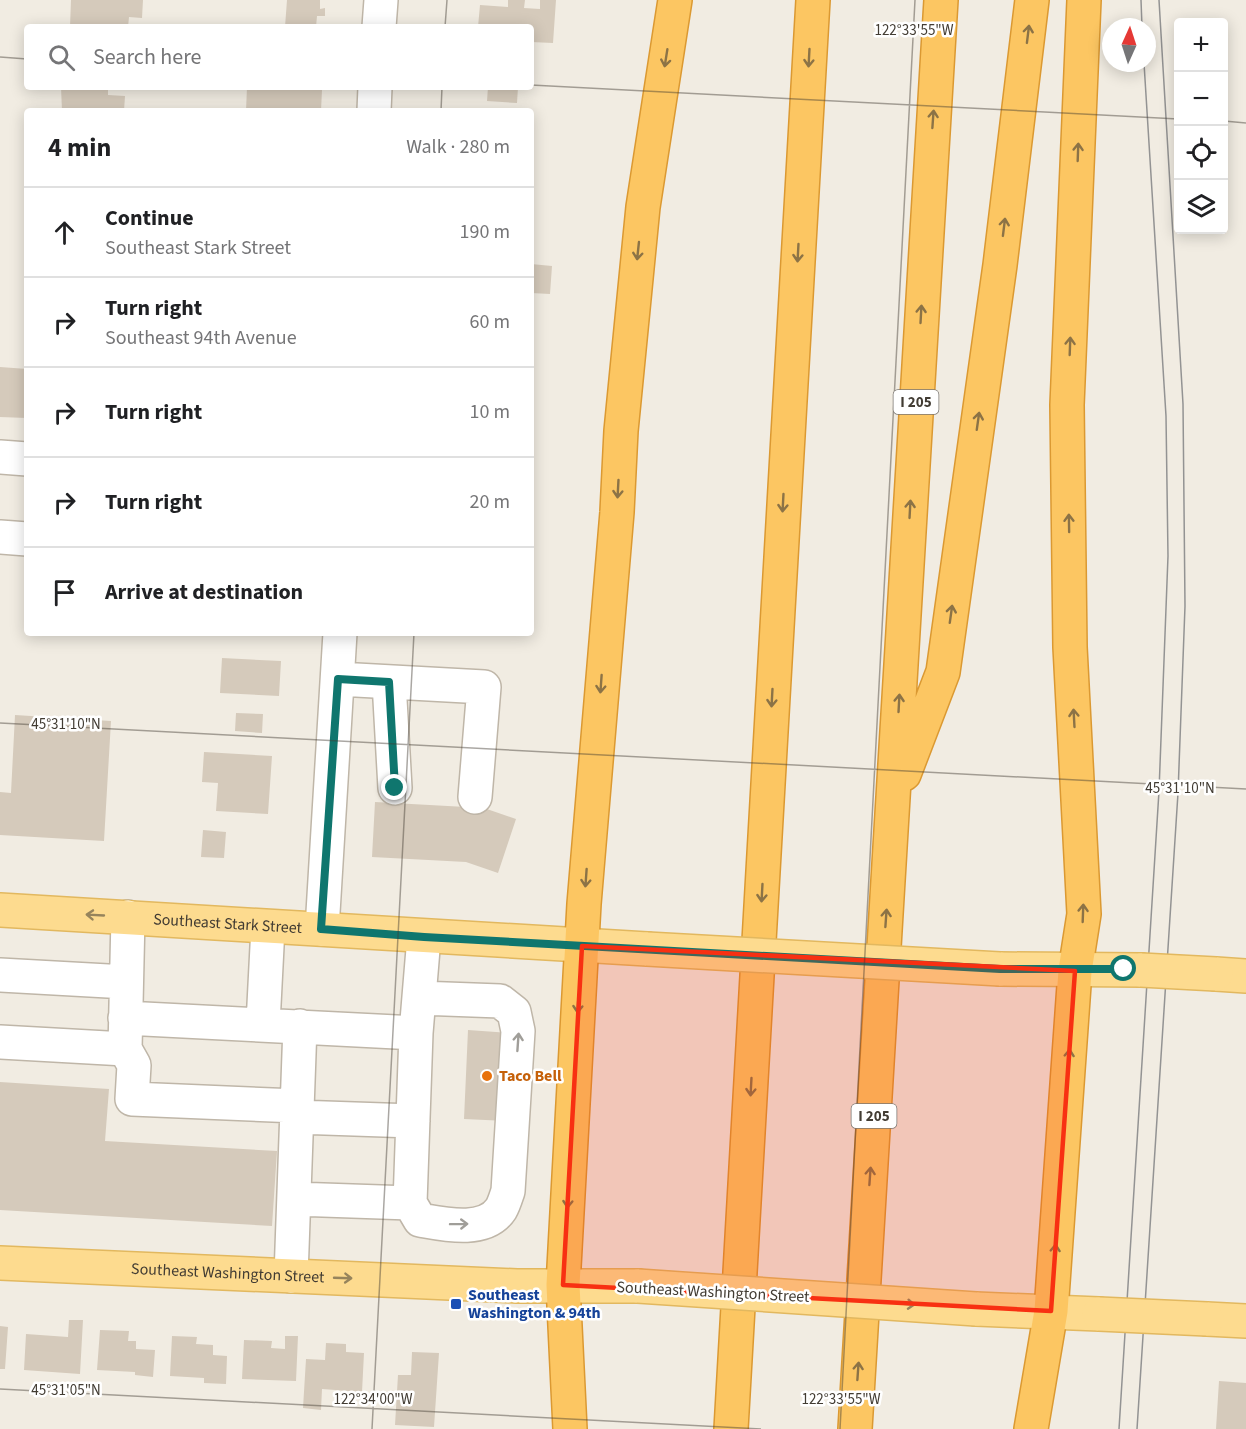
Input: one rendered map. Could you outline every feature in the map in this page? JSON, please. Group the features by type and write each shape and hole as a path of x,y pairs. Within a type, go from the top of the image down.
{"highway":[{"path":"570,1429 563,1285 582,946 617,512 621,431 643,207 675,0"},
{"path":"731,1429 813,0"},
{"name":"I 205","path":"855,1429 940,0"},
{"path":"893,804 943,672 1000,265 1032,0"},
{"path":"1031,1429 1051,1311 1075,971 1084,914 1070,647 1067,405 1084,0"}],"main road":[{"name":"Southeast Stark Street","path":"0,910 424,937 1000,969 1141,970 1231,975"},
{"name":"Southeast Washington Street","path":"0,1263 517,1286 638,1286 976,1309 1246,1321"}],"street":[{"path":"379,24 381,0"},
{"path":"374,108 375,90"},
{"path":"0,457 24,459"},
{"path":"0,537 24,539"},
{"path":"321,929 340,636"},
{"path":"338,679 483,687 475,797"},
{"path":"389,682 395,788"},
{"path":"128,917 125,1034 134,1065 132,1099 413,1121"},
{"path":"263,1024 268,927"},
{"path":"419,998 500,1001 514,1012 518,1031 508,1191 500,1211 481,1224 446,1224 420,1220 410,1203 416,1033 424,937"},
{"path":"0,975 126,982"},
{"path":"0,1042 263,1024 416,1033"},
{"path":"291,1276 300,1026"},
{"path":"294,1199 410,1203"}],"highlighted area":[{"path":"582,946 1075,971 1051,1311 563,1285"}],"building":[{"path":"71,0 143,0 142,18 129,17 128,24 70,24"},
{"path":"287,0 320,0 320,9 325,8 325,16 317,16 316,24 285,24"},
{"path":"508,0 525,0 524,8 540,9 540,0 556,0 553,43 534,42 534,24 478,24 480,5 508,7"},
{"path":"61,90 108,90 108,95 125,96 124,108 62,108"},
{"path":"247,90 322,90 321,108 246,108"},
{"path":"488,90 518,90 517,103 487,101"},
{"path":"534,264 552,266 550,294 534,293"},
{"path":"0,367 24,369 24,418 0,417"},
{"path":"222,658 281,661 279,696 220,693"},
{"path":"236,713 263,714 262,733 235,731"},
{"path":"15,715 111,721 104,841 0,835 0,792 11,793"},
{"path":"204,752 272,756 268,814 216,811 218,783 202,782"},
{"path":"375,802 484,808 516,819 498,873 466,862 372,857"},
{"path":"203,830 226,832 224,858 201,857"},
{"name":"Taco Bell","path":"468,1030 511,1033 507,1121 464,1119"},
{"path":"0,1082 109,1089 105,1141 277,1151 272,1226 0,1210"},
{"path":"69,1320 83,1320 80,1374 24,1370 26,1334 68,1337"},
{"path":"0,1326 8,1327 5,1369 0,1369"},
{"path":"100,1330 129,1331 128,1341 136,1341 136,1349 155,1350 153,1377 135,1375 135,1372 97,1370"},
{"path":"172,1336 197,1337 196,1344 213,1345 213,1355 227,1356 226,1384 204,1383 204,1378 170,1376"},
{"path":"285,1336 298,1336 296,1381 242,1379 244,1340 272,1341 271,1348 285,1349"},
{"path":"326,1343 346,1344 346,1352 364,1353 362,1392 322,1389 321,1410 303,1408 306,1359 325,1360"},
{"path":"412,1352 439,1353 434,1427 395,1425 398,1375 411,1375"},
{"path":"1219,1381 1246,1383 1246,1429 1216,1429"}],"tram line":[{"path":"1141,0 1142,18"},
{"path":"1137,1429 1178,793 1185,606 1183,404 1159,0"},
{"path":"1119,1429 1159,791 1168,556 1166,416 1145,72"}],"place":[{"name":"Taco Bell","path":"487,1076"},
{"name":"Southeast Washington & 94th","path":"456,1304"}],"route":[{"path":"395,788 389,682 338,679 321,929 424,937 1000,969 1075,971 1124,969"}]}
